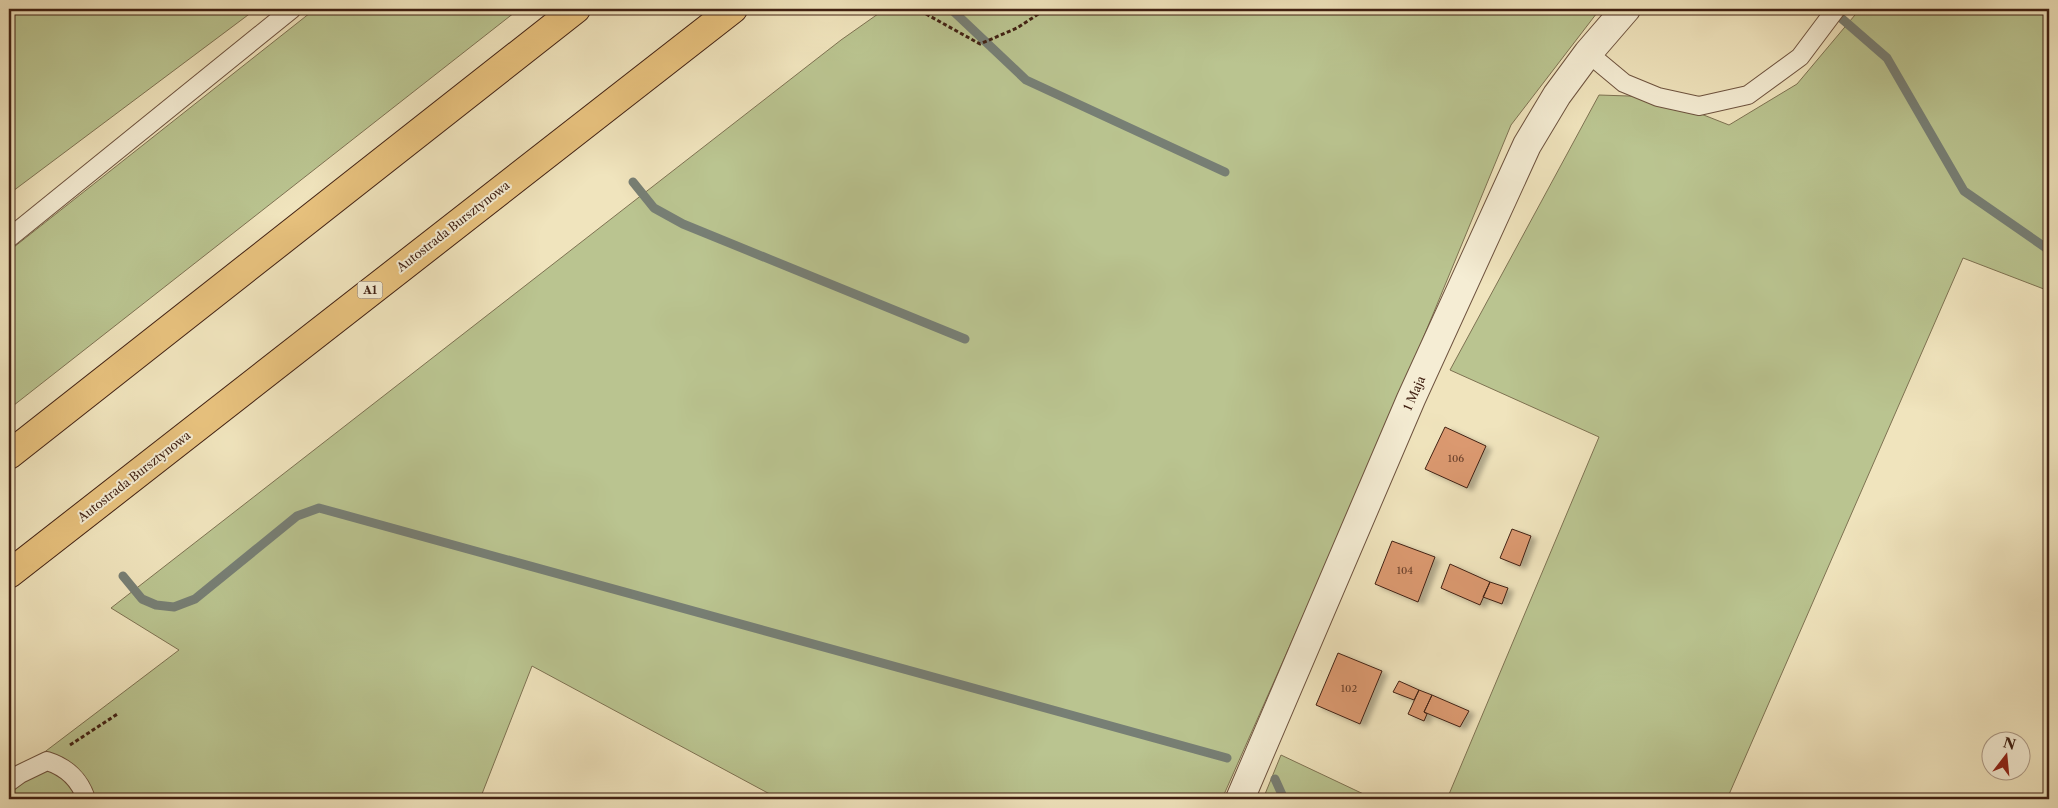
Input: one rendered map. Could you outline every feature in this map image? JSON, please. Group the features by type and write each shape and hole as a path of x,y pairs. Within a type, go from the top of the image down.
{"highway":[{"path":"9,455 576,9"},
{"name":"Autostrada Bursztynowa","path":"9,574 733,9"}],"street":[{"name":"1 Maja","path":"1240,799 1411,399 1527,145 1557,95 1588,53 1626,9"}],"lane":[{"path":"9,238 292,9"},
{"path":"1588,53 1624,83 1658,97 1699,106 1748,95 1800,57 1836,9"},
{"path":"9,782 20,774 47,761 60,765 72,774 86,799"}],"path":[{"path":"926,14 980,44 1017,28 1046,9"},
{"path":"47,761 119,713"}],"green space":[{"path":"9,9 256,9 9,194"},
{"path":"315,9 519,9 9,409 9,251"},
{"path":"885,9 1600,9 1511,125 1384,433 1222,799 779,799 532,666 480,799 9,799 9,779 179,650 111,608 841,40"},
{"path":"1860,9 2049,9 2049,291 1963,258 1727,799 1447,799 1599,437 1450,370 1599,95 1658,97 1729,125 1797,84"},
{"path":"1281,755 1374,799 1263,799"}],"building":[{"path":"1445,427 1486,446 1467,488 1425,469"},
{"path":"1512,529 1531,536 1520,566 1500,558"},
{"path":"1392,541 1435,557 1418,602 1375,584"},
{"path":"1450,564 1490,582 1480,605 1441,588"},
{"path":"1490,582 1508,588 1502,604 1483,597"},
{"path":"1338,653 1382,671 1360,724 1316,705"},
{"path":"1399,681 1419,690 1414,700 1393,692"},
{"path":"1419,690 1432,695 1424,712 1427,714 1424,721 1408,714"},
{"path":"1432,695 1469,711 1460,727 1424,712"}],"waterway":[{"path":"951,9 1026,80 1225,172"},
{"path":"1833,11 1887,58 1964,191 2049,250"},
{"path":"633,182 654,208 683,224 965,339"},
{"path":"123,576 142,599 156,605 174,607 195,599 297,516 319,508 1227,758"},
{"path":"1275,779 1284,799"}]}
